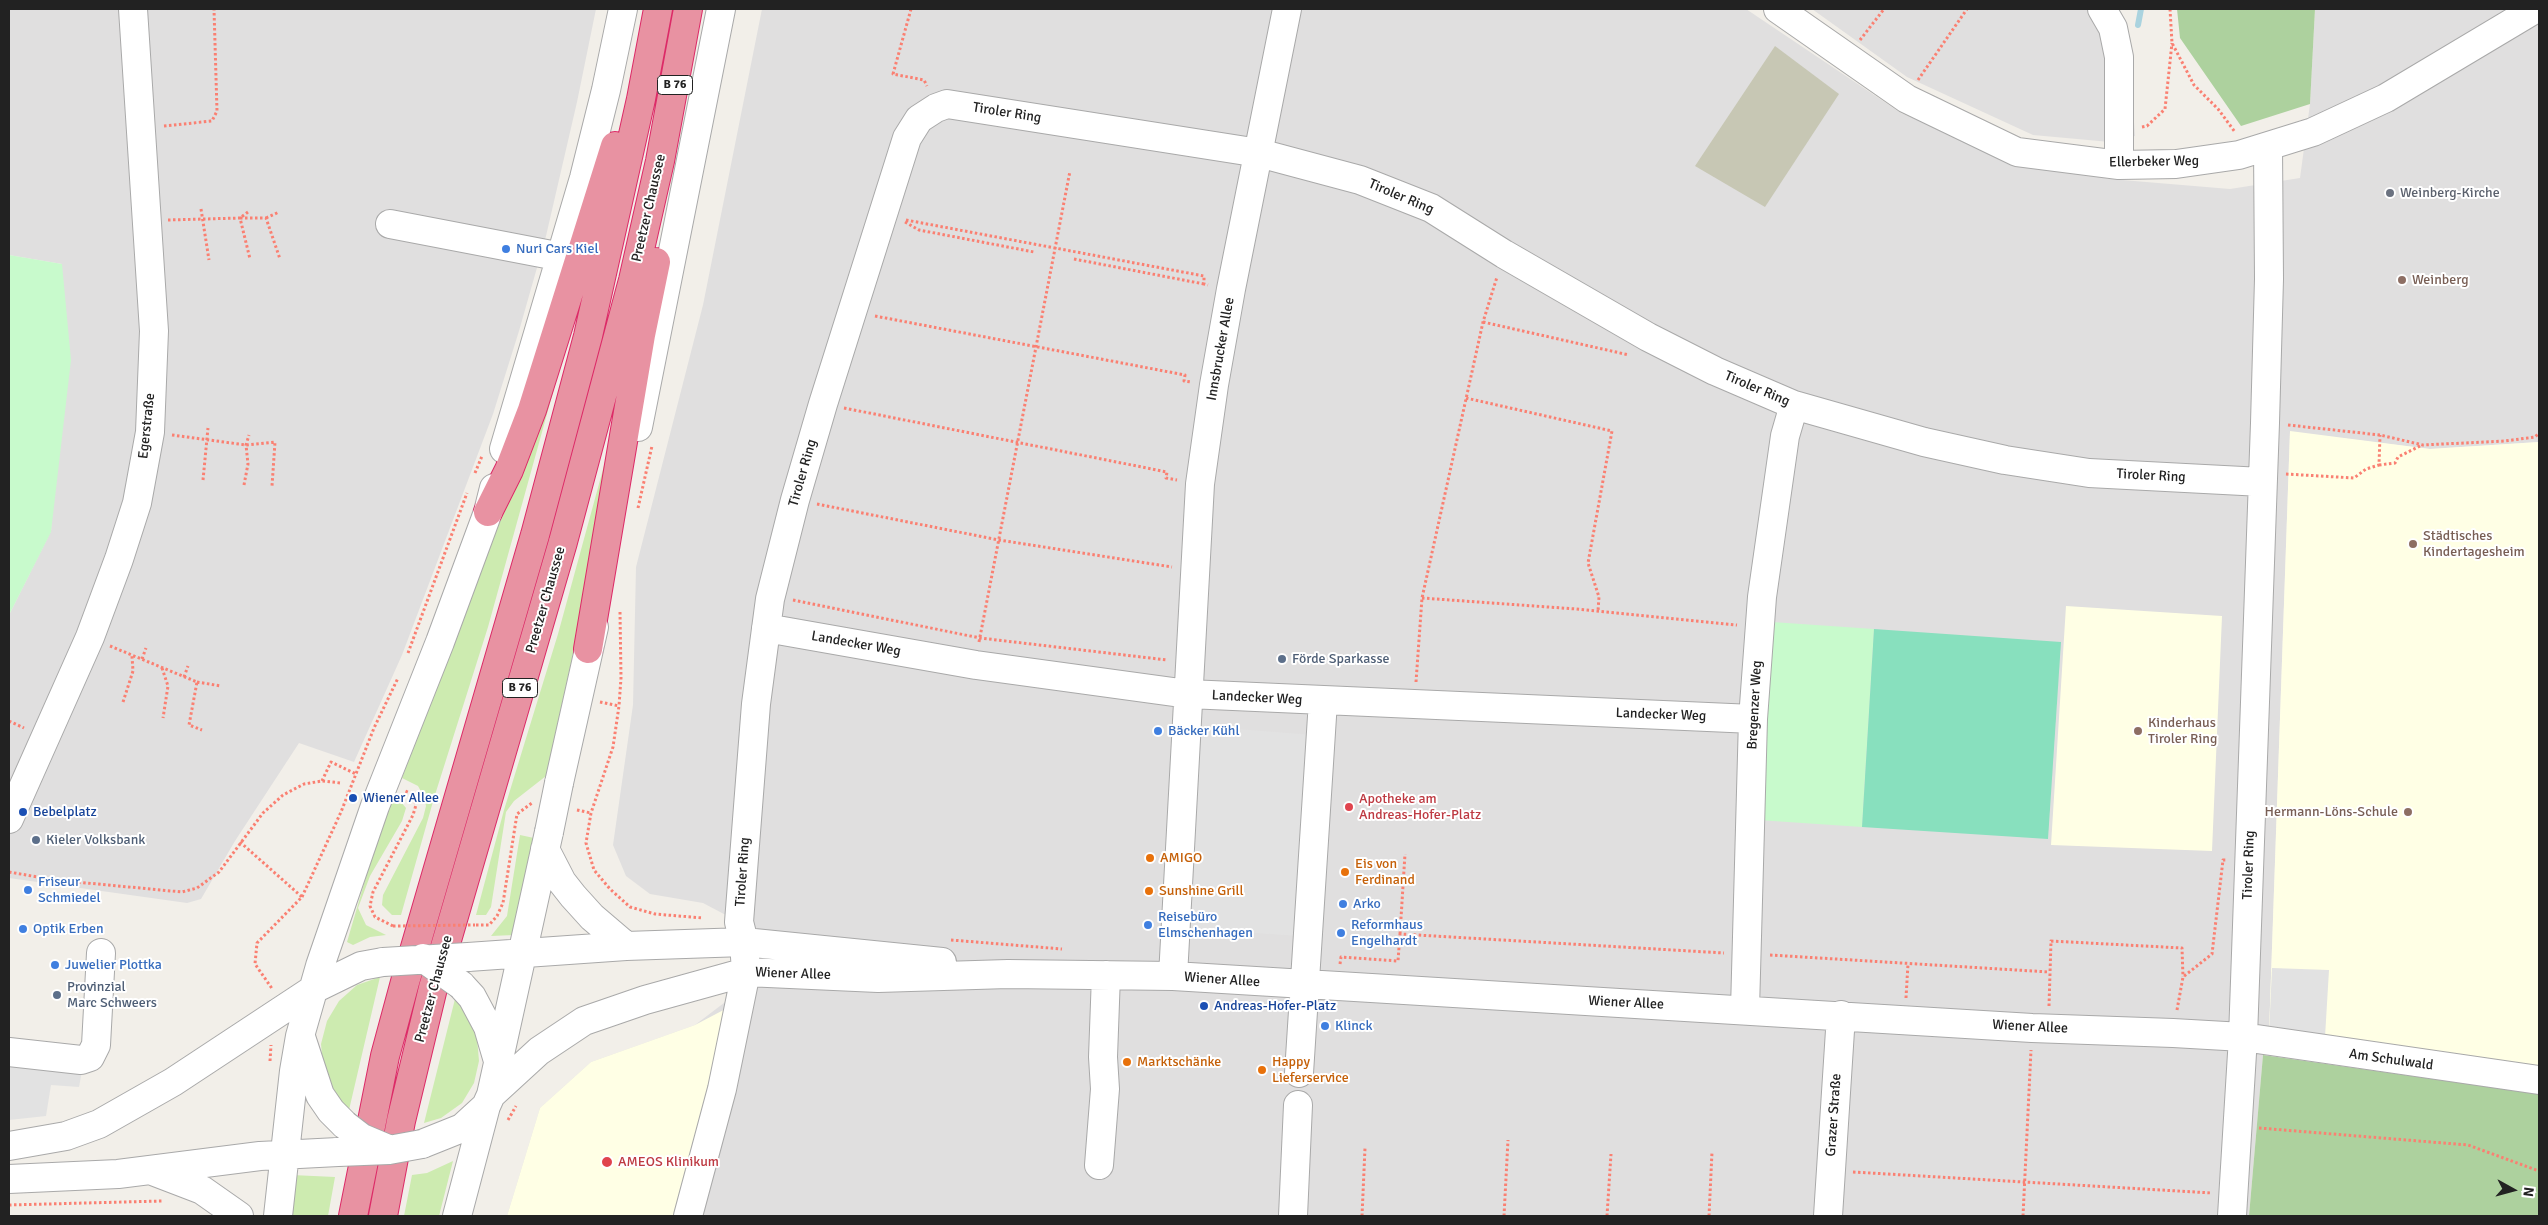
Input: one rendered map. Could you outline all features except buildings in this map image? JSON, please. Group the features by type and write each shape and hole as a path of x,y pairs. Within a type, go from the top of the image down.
{"highway":[{"name":"Preetzer Chaussee","path":"353,1216 385,1056 426,906 564,432 605,265 658,9"},
{"name":"Preetzer Chaussee","path":"383,1216 401,1121 433,988 595,429 633,280 660,161 688,9"},
{"path":"488,512 509,470 532,410 586,241 611,154 641,98"},
{"path":"588,649 641,335 657,255 660,161"}],"street":[{"name":"Egerstraße","path":"9,819 90,638 119,559 136,503 150,432 154,331 133,9"},
{"path":"278,1216 294,1071 300,1036 375,806 488,512 499,464 562,257 606,90 623,9"},
{"path":"457,1216 498,1063 636,435 721,9"},
{"name":"Innsbrucker Allee","path":"1188,694 1200,484 1214,385 1231,289 1287,9"},
{"name":"Ellerbeker Weg","path":"1778,9 1907,100 2017,152 2119,165 2203,161 2268,147 2313,132 2386,98 2535,9"},
{"path":"2102,9 2113,28 2119,56 2119,165"},
{"name":"Tiroler Ring","path":"688,1216 722,1089 746,972 744,942 739,922 756,704 770,599 795,500 823,404 907,138 919,120 936,108 947,104 1259,152 1360,180 1431,208 1504,254 1648,337 1715,371 1794,404 1924,442 2005,460 2089,473 2263,477 2243,1038 2233,1206"},
{"path":"2263,477 2269,278 2268,147"},
{"path":"390,224 562,257"},
{"name":"Bregenzer Weg","path":"1745,1009 1753,719 1759,629 1785,436 1794,404"},
{"name":"Landecker Weg","path":"766,628 976,664 1188,694 1753,719"},
{"path":"1173,976 1188,694"},
{"path":"1299,1073 1322,701"},
{"path":"547,840 562,882 592,917 626,946"},
{"name":"Wiener Allee","path":"9,1146 66,1136 99,1124 173,1082 314,989 360,966 383,962 626,946 744,942 944,962 1008,974"},
{"path":"9,1052 82,1060 90,1057 96,1045 101,954"},
{"path":"423,958 461,984 472,997 488,1027 498,1063"},
{"name":"Wiener Allee","path":"9,1179 152,1171 284,1154 389,1150 422,1144 462,1128 539,1052 584,1021 645,1000 746,972 878,978 1008,974 1173,976 1303,986 2243,1038"},
{"path":"1099,1165 1105,1089 1103,1057 1106,975"},
{"name":"Grazer Straße","path":"1828,1216 1840,1015"},
{"path":"300,1036 320,1095 331,1111 362,1138 389,1150"},
{"name":"Am Schulwald","path":"2243,1038 2539,1080"},
{"path":"1293,1216 1298,1105"},
{"path":"152,1171 202,1190 239,1216"}],"path":[{"path":"142,128 212,121 218,111 214,9"},
{"path":"911,9 893,74 924,80 936,108"},
{"path":"1847,57 1884,9"},
{"path":"1921,75 1967,9"},
{"path":"2119,132 2147,126 2164,109 2172,43 2170,9"},
{"path":"2172,43 2194,85 2218,109 2235,133"},
{"path":"976,664 1070,171"},
{"path":"201,209 200,218 209,260"},
{"path":"240,218 248,212"},
{"path":"148,221 200,218 266,218 279,212"},
{"path":"240,218 250,259"},
{"path":"266,218 280,259"},
{"path":"1034,252 919,230 900,219 1204,276 1204,284"},
{"path":"1415,705 1422,598 1483,322 1504,254"},
{"path":"1074,259 1231,289"},
{"path":"852,311 1185,375 1184,381 1214,385"},
{"path":"1483,322 1637,356 1648,337"},
{"path":"1466,398 1612,430 1588,563 1599,597 1598,611"},
{"path":"823,404 1167,472 1166,478 1200,484"},
{"path":"2265,423 2380,435 2423,445 2505,441 2535,437 2539,433"},
{"path":"203,480 208,428"},
{"path":"150,432 246,445 275,442 272,486"},
{"path":"244,485 248,464 246,445 249,435"},
{"path":"2379,465 2380,435"},
{"path":"2263,477 2354,478 2366,468 2395,463 2398,457 2423,445"},
{"path":"471,481 484,448"},
{"path":"406,660 468,490"},
{"path":"795,500 999,540 1195,571"},
{"path":"1422,598 1598,611 1759,629"},
{"path":"770,599 794,600 980,638 1189,662"},
{"path":"620,609 621,678 619,706 613,747 591,813 586,843 594,870 610,889 630,907 655,914 709,920 708,944"},
{"path":"90,638 197,682 221,686"},
{"path":"142,659 146,648"},
{"path":"124,702 133,671 132,656"},
{"path":"184,676 188,666"},
{"path":"162,667 168,686 163,718"},
{"path":"302,897 341,812 374,728 402,669"},
{"path":"197,682 189,725 202,730"},
{"path":"599,702 619,706"},
{"path":"322,781 331,762 356,774"},
{"path":"9,872 55,880 182,892 196,888 219,872 263,813 283,795 304,784 322,781 341,783"},
{"path":"398,788 412,794 416,805 413,815 373,892 370,906 375,918 393,926 475,926"},
{"path":"1339,987 1341,957 1398,961 1406,854"},
{"path":"2182,977 2212,954 2223,860 2250,858"},
{"path":"1400,934 2049,972"},
{"path":"2023,1216 2024,1182 2051,941 2182,948 2182,977 2173,1033"},
{"path":"1904,1019 1908,964"},
{"path":"507,1125 518,1102"},
{"path":"2238,1127 2468,1145 2539,1171"},
{"path":"1504,1216 1508,1140"},
{"path":"1362,1216 1365,1148"},
{"path":"1708,1216 1712,1152"},
{"path":"1607,1216 1611,1154"},
{"path":"1830,1171 2024,1182 2233,1206"},
{"path":"9,1205 164,1201"}],"shaded area":[{"path":"9,9 596,9 546,236 493,414 402,655 354,762 299,743 235,841 201,899 187,903 9,878 9,615 51,531 62,264 9,255"},
{"path":"762,9 1746,9 1901,113 2015,161 2110,179 2230,189 2300,178 2310,104 2315,9 2539,9 2539,442 2430,449 2290,432 2269,1034 2263,1055 2249,1216 507,1216 540,1108 591,1062 695,1025 741,990 739,922 703,903 650,894 626,876 613,845 633,705 636,567 703,305"},
{"path":"1812,9 2116,9 2129,56 2135,136 2110,142 2033,135 1907,77"},
{"path":"1775,46 1839,94 1765,207 1695,166"},
{"name":"Hermann-Löns-Schule","path":"2290,431 2430,449 2539,442 2539,1066 2325,1037 2269,1034"},
{"name":"Kinderhaus Tiroler Ring","path":"2066,606 2222,616 2212,851 2051,845"},
{"path":"1198,726 1314,735 1299,936 1183,928"},
{"path":"2272,968 2329,970 2325,1037 2269,1034"},
{"name":"AMEOS Klinikum","path":"733,1005 676,1216 507,1216 540,1108 591,1062 695,1025"},
{"path":"9,1061 82,1071 79,1087 51,1085 46,1116 9,1120"}],"green space":[{"path":"2177,9 2315,9 2310,104 2241,126 2180,38"},
{"path":"9,255 62,264 71,360 51,532 9,615"},
{"path":"570,331 488,627 434,798 401,915 392,915 382,905 383,895 423,818 426,806 418,786 402,778 486,556 545,389"},
{"path":"614,429 581,618 546,776 514,801 506,812 491,907 486,915 476,915 504,810 558,634"},
{"path":"1772,622 1874,629 1862,827 1758,820"},
{"path":"1874,629 2061,642 2048,839 1862,827"},
{"path":"393,801 401,802 406,808 402,821 370,876 358,908 366,925 386,935 370,937 353,945 347,942 385,812"},
{"path":"520,835 534,838 514,935 491,936 507,916"},
{"path":"380,977 349,1110 331,1089 323,1067 321,1044 327,1021 339,1001 357,985"},
{"path":"455,999 469,1016 477,1038 479,1061 474,1083 462,1103 441,1118 424,1123"},
{"path":"2263,1055 2539,1094 2539,1216 2249,1216"},
{"path":"453,1161 439,1216 404,1216 412,1175 427,1173"},
{"path":"292,1175 335,1177 328,1216 288,1216"}],"waterway":[{"path":"2138,25 2141,9"}],"place":[{"name":"Weinberg-Kirche","path":"2390,193"},
{"name":"Nuri Cars Kiel","path":"506,249"},
{"name":"Weinberg","path":"2402,280"},
{"name":"Städtisches Kindertagesheim","path":"2413,544"},
{"name":"Förde Sparkasse","path":"1282,659"},
{"name":"Bäcker Kühl","path":"1158,731"},
{"name":"Kinderhaus Tiroler Ring","path":"2138,731"},
{"name":"Wiener Allee","path":"353,798"},
{"name":"Apotheke am Andreas-Hofer-Platz","path":"1349,807"},
{"name":"Bebelplatz","path":"23,812"},
{"name":"Hermann-Löns-Schule","path":"2408,812"},
{"name":"Kieler Volksbank","path":"36,840"},
{"name":"AMIGO","path":"1150,858"},
{"name":"Eis von Ferdinand","path":"1345,872"},
{"name":"Friseur Schmiedel","path":"28,890"},
{"name":"Sunshine Grill","path":"1149,891"},
{"name":"Arko","path":"1343,904"},
{"name":"Reisebüro Elmschenhagen","path":"1148,925"},
{"name":"Optik Erben","path":"23,929"},
{"name":"Reformhaus Engelhardt","path":"1341,933"},
{"name":"Juwelier Plottka","path":"55,965"},
{"name":"Provinzial Marc Schweers","path":"57,995"},
{"name":"Andreas-Hofer-Platz","path":"1204,1006"},
{"name":"Klinck","path":"1325,1026"},
{"name":"Marktschänke","path":"1127,1062"},
{"name":"Happy Lieferservice","path":"1262,1070"},
{"name":"AMEOS Klinikum","path":"607,1162"}]}
